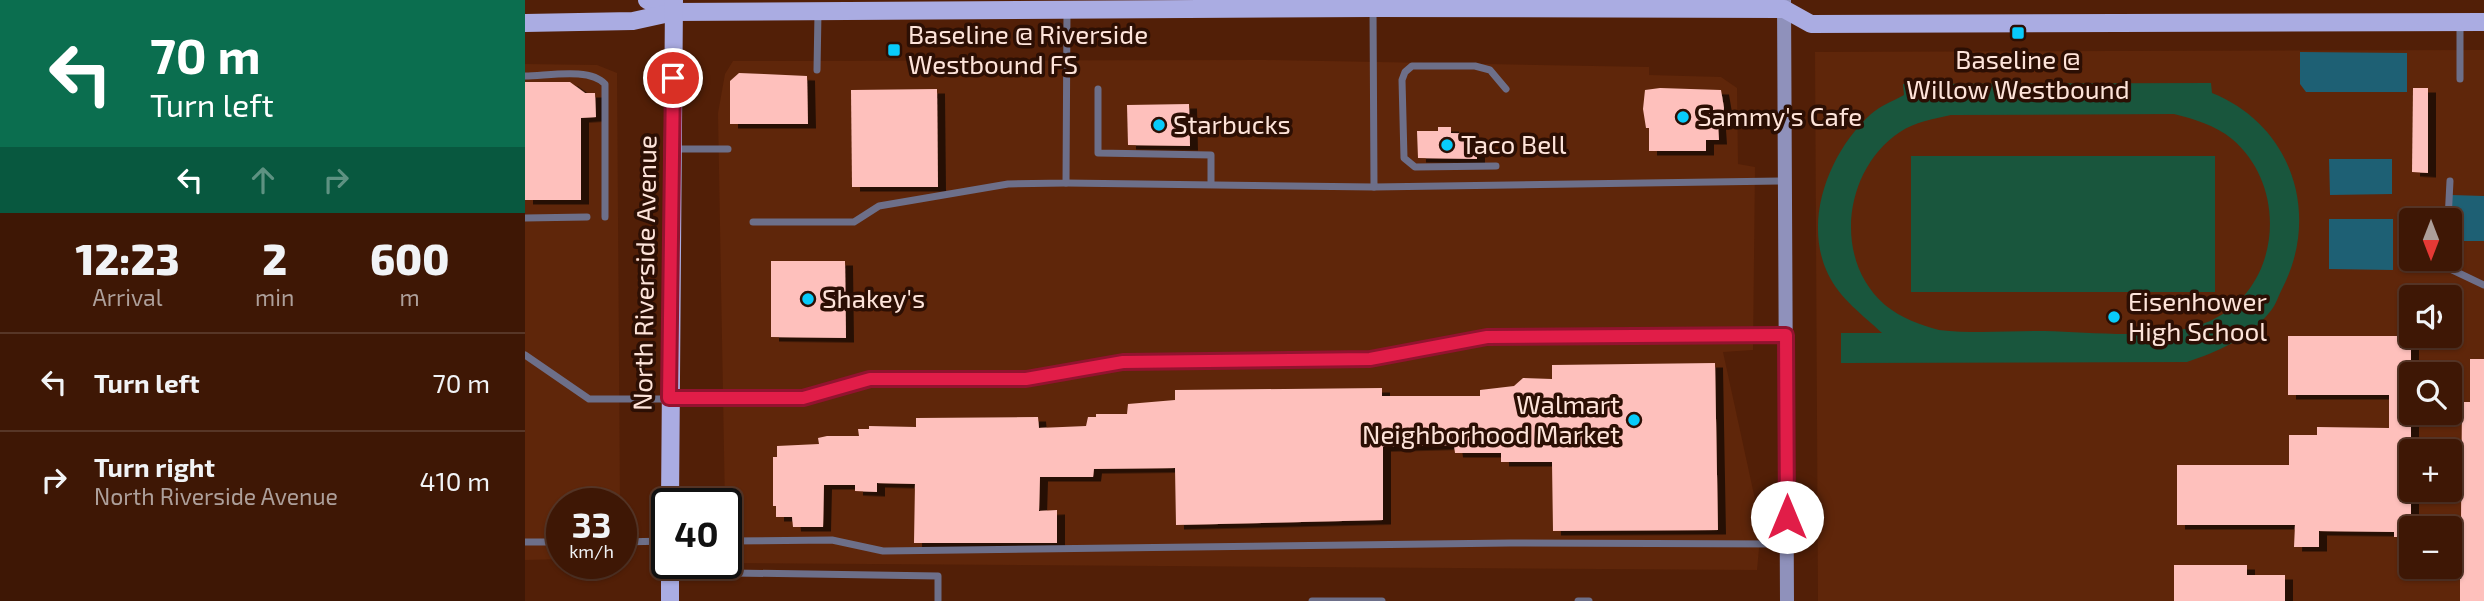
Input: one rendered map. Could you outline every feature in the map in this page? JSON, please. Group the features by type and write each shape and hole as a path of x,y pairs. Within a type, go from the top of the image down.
{"main road":[{"path":"647,0 674,6 818,12 979,5 1067,11 1373,4 1789,3 1811,24 2484,22"},
{"path":"525,23 633,21 674,6"},
{"name":"North Riverside Avenue","path":"670,488 674,6"},
{"path":"670,579 670,601"}],"street":[{"path":"1787,601 1785,181 1789,3"}],"lane":[{"path":"1373,4 1374,187"},
{"path":"1066,183 1067,11"},
{"path":"817,70 818,12"},
{"path":"2460,23 2460,79"},
{"path":"1496,166 1415,167 1404,158 1402,80 1405,72 1412,66 1475,66 1490,70 1506,89"},
{"path":"525,76 583,75 599,78 605,85 605,216"},
{"path":"1098,89 1098,153 1211,155 1211,183"},
{"path":"672,149 727,149"},
{"path":"753,222 854,222 879,206 1008,184 1211,183 1374,187 1785,181"},
{"path":"2449,208 2450,181"},
{"path":"525,218 587,217"},
{"path":"2455,271 2484,285"},
{"path":"525,355 589,399 803,398 870,379 1026,379 1123,362 1370,359 1487,337 1786,335"},
{"path":"742,541 832,540 883,551 1510,543 1787,544"},
{"path":"525,542 546,542"},
{"path":"742,570 938,576 938,601"},
{"path":"1313,601 1382,601"},
{"path":"1578,601 1589,601"}],"shaded area":[{"name":"Eisenhower High School","path":"2484,50 2484,601 1818,601 1815,52"},
{"path":"1265,60 1649,67 1649,75 1721,77 1737,88 1738,164 1755,167 1753,350 1723,352 1761,527 1757,570 742,563 742,488 725,488 718,113 725,74 733,61"},
{"path":"525,64 597,65 617,73 620,488 546,488 546,559 525,560"}],"green space":[{"path":"2211,83 2212,93 2240,108 2262,127 2280,149 2292,175 2298,202 2299,231 2293,260 2273,308 2242,337 2221,349 2187,362 1841,363 1841,333 1882,333 1845,299 1828,274 1821,253 1819,209 1824,188 1843,147 1871,114 1904,95 1903,84","holes":["2174,114 2211,126 2232,139 2250,159 2262,182 2269,208 2269,234 2264,259 2253,283 2237,303 2214,319 2176,331 2131,334 1939,330 1898,314 1885,305 1868,286 1857,264 1852,240 1852,215 1857,191 1867,168 1881,148 1900,132 1924,121 1951,115"]},
{"path":"1911,156 2215,156 2215,292 1911,292"}],"water":[{"path":"2300,52 2407,53 2407,92 2306,92 2300,84"},
{"path":"2329,159 2392,159 2392,194 2330,195"},
{"path":"2452,195 2484,196 2484,241 2462,241 2462,208 2452,208"},
{"path":"2329,219 2393,219 2393,270 2329,269"}],"building":[{"path":"739,73 807,76 808,124 730,124 730,81"},
{"path":"525,82 570,82 585,93 595,93 596,117 581,118 581,200 525,200"},
{"path":"2413,88 2428,88 2428,173 2412,172"},
{"path":"937,89 938,187 852,187 851,90"},
{"name":"Sammy's Cafe","path":"1645,90 1721,90 1724,108 1721,125 1718,125 1719,140 1706,140 1706,151 1649,151 1649,128 1646,128 1643,109"},
{"name":"Starbucks","path":"1189,104 1190,146 1128,145 1127,105"},
{"name":"Taco Bell","path":"1438,127 1451,127 1451,133 1477,134 1477,159 1418,158 1417,131 1438,131"},
{"name":"Shakey's","path":"771,261 845,261 846,338 771,337"},
{"path":"2288,336 2399,336 2399,348 2411,348 2411,362 2399,362 2399,425 2411,425 2411,439 2399,439 2399,502 2411,502 2411,516 2399,516 2399,537 2394,537 2394,532 2319,531 2319,547 2294,547 2295,525 2177,525 2177,465 2289,465 2289,435 2317,435 2317,427 2389,428 2389,395 2288,395"},
{"path":"2470,359 2484,359 2484,601 2460,601 2462,402 2470,402"},
{"path":"1715,363 1718,530 1553,531 1552,462 1501,462 1501,453 1455,453 1454,445 1383,447 1383,520 1176,525 1175,468 1094,469 1093,477 1040,477 1039,511 1057,510 1057,543 914,543 915,484 877,483 877,492 855,491 855,485 824,485 823,527 793,527 792,517 776,517 776,506 773,506 773,457 777,457 777,446 819,444 818,438 827,436 859,436 858,429 869,429 869,426 916,427 916,418 1038,417 1039,428 1086,426 1088,417 1096,417 1096,414 1127,414 1128,404 1175,400 1175,390 1382,388 1382,396 1480,396 1480,390 1514,386 1523,378 1552,379 1552,365"},
{"path":"2174,565 2247,565 2247,575 2285,575 2285,601 2174,601"}],"place":[{"name":"Baseline @ Willow Westbound","path":"2018,33"},
{"name":"Baseline @ Riverside Westbound FS","path":"894,50"},
{"name":"Sammy's Cafe","path":"1683,117"},
{"name":"Starbucks","path":"1159,125"},
{"name":"Taco Bell","path":"1447,145"},
{"name":"Shakey's","path":"808,299"},
{"name":"Eisenhower High School","path":"2114,317"},
{"name":"Walmart Neighborhood Market","path":"1634,420"}],"route":[{"path":"673,78 669,398 803,398 870,379 1026,379 1123,362 1370,359 1487,337 1786,335 1787,517"}]}
